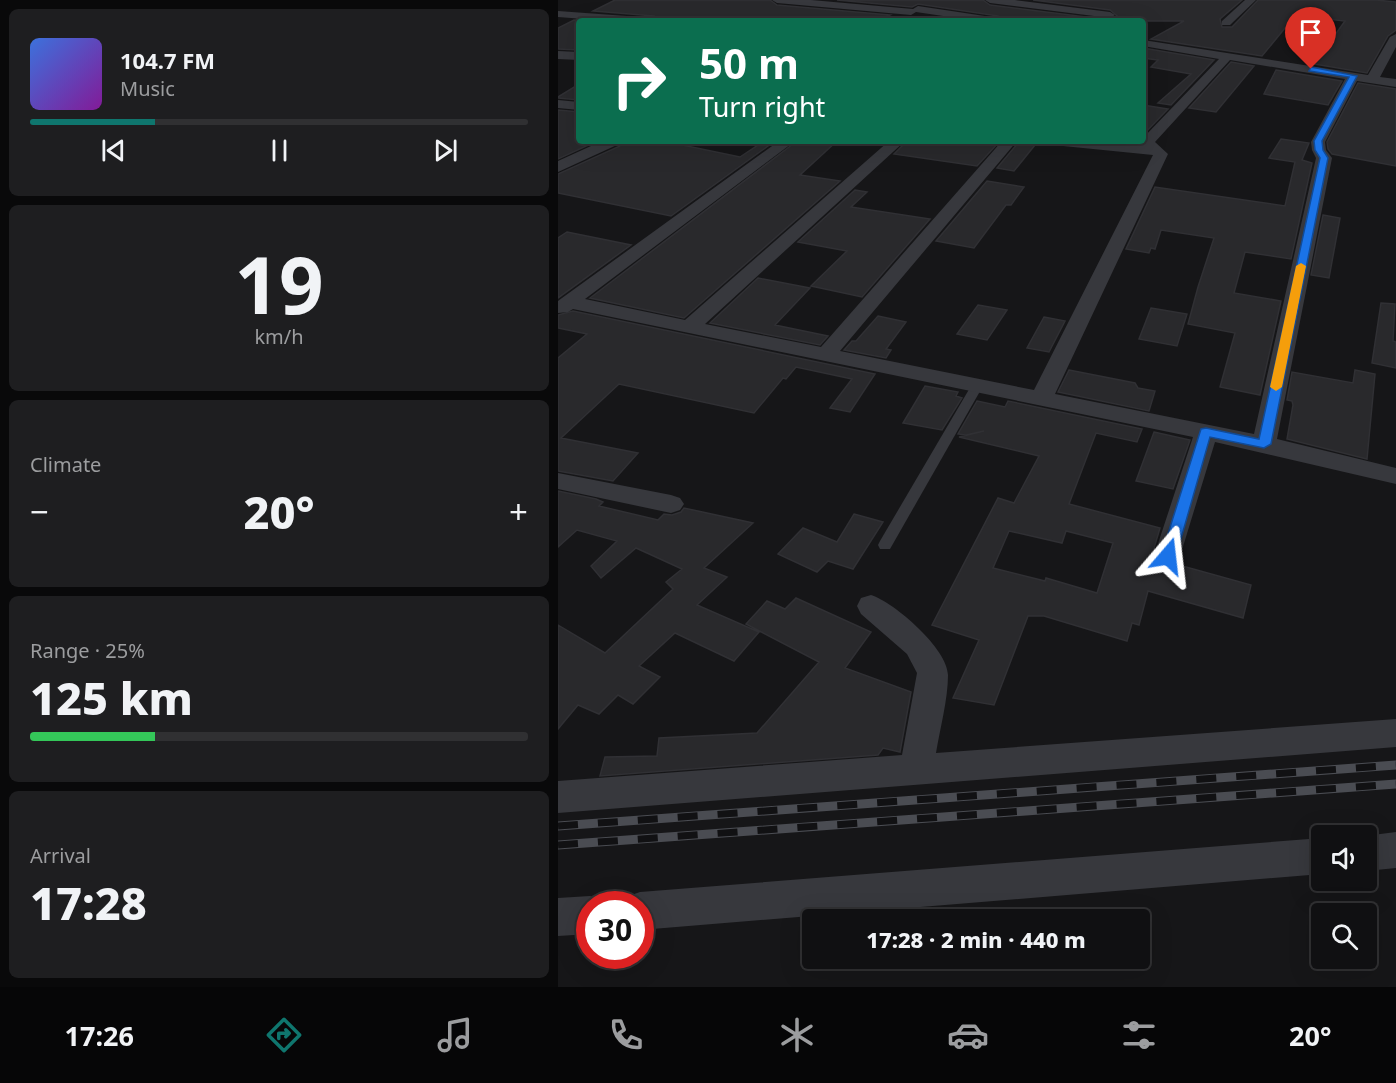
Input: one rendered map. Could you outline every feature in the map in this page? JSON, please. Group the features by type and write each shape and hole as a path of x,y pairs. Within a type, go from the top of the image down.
{"street":[{"path":"777,0 973,18"},
{"path":"895,18 938,0"},
{"path":"990,0 1110,15"},
{"path":"1226,23 1251,0"},
{"path":"558,14 613,18"},
{"path":"1372,79 1396,37"},
{"path":"1146,43 1396,83"},
{"path":"558,55 576,56"},
{"path":"1041,399 1161,154 1147,142 1228,56"},
{"path":"1264,444 1324,158 1319,150 1318,141 1353,76"},
{"path":"558,104 576,106"},
{"path":"558,167 608,144"},
{"path":"564,306 784,144"},
{"path":"689,327 895,144"},
{"path":"826,354 1007,144"},
{"path":"1088,144 1158,150"},
{"path":"564,306 689,327 826,354 1264,444 1396,476"},
{"path":"1168,556 1206,432"},
{"path":"558,481 671,504"},
{"path":"871,606 918,645 933,673 916,771"},
{"path":"558,797 1396,733"},
{"path":"1377,852 1396,850"},
{"path":"654,910 1311,857"},
{"path":"558,917 576,916"}],"lane":[{"path":"885,545 977,386"}],"building":[{"path":"615,0 770,0 777,5 890,15 884,18 657,18 593,11"},
{"path":"837,0 983,0 990,5 1094,18 1001,18 918,4 912,7"},
{"path":"1033,0 1242,0 1220,19 1222,27 1232,27 1258,0 1396,2 1396,30 1388,36 1367,73 1314,64 1345,21 1301,16 1293,24 1290,22 1262,56 1151,39 1184,21 1114,18 1117,16 1110,10"},
{"path":"576,20 576,50 558,49 558,28"},
{"path":"1146,49 1214,60 1171,105 1158,103 1191,74 1151,67 1158,60 1146,58"},
{"path":"1231,62 1254,66 1216,112 1189,108"},
{"path":"1276,70 1342,81 1328,105 1264,94"},
{"path":"1358,83 1396,89 1396,166 1332,154 1328,149 1327,142"},
{"path":"576,86 576,100 558,97"},
{"path":"1146,105 1168,109 1146,132"},
{"path":"558,110 576,112 576,144 590,144 558,159"},
{"path":"1281,139 1309,143 1302,160 1312,163 1291,259 1245,252 1234,293 1281,301 1260,395 1220,387 1235,333 1188,324 1214,238 1161,230 1155,249 1151,248 1149,253 1126,249 1155,187 1285,206 1295,162 1269,158"},
{"path":"621,144 677,144 740,157 760,144 771,144 671,216 558,193 558,174"},
{"path":"793,144 834,144 800,175 840,181 684,318 590,298"},
{"path":"904,144 997,144 977,166 894,154"},
{"path":"1017,144 1035,145 1014,171 997,168"},
{"path":"987,181 1024,187 1011,205 1006,205 974,248 936,241"},
{"path":"855,190 867,192 851,207 930,219 862,297 811,286 847,251 798,242"},
{"path":"1323,215 1340,218 1329,278 1311,275"},
{"path":"567,232 631,245 558,298 558,238"},
{"path":"758,278 810,288 775,325 828,336 820,345 710,323"},
{"path":"1381,303 1395,304 1393,341 1396,342 1396,368 1372,363"},
{"path":"978,305 1007,310 987,340 957,334"},
{"path":"1151,308 1187,314 1177,346 1139,339"},
{"path":"573,311 875,374 850,412 830,408 852,379 796,367 786,379 783,378 754,413 619,384 561,438 638,453 613,481 558,471 558,358 587,334 558,328 558,315"},
{"path":"878,316 906,322 886,349 891,350 886,358 844,350 852,341 856,341"},
{"path":"1044,317 1065,321 1049,352 1027,348"},
{"path":"1069,370 1135,383 1138,388 1155,391 1149,411 1058,392"},
{"path":"1355,370 1375,374 1367,459 1287,439 1293,405 1292,401 1287,400 1292,372 1353,383"},
{"path":"925,386 958,392 956,396 962,398 942,430 903,423"},
{"path":"977,401 1005,407 1008,401 1142,429 1137,442 1096,433 1069,504 1160,528 1152,555 1157,565 1169,568 1179,565 1251,585 1243,618 1148,591 1139,625 1132,623 1127,641 1044,616 1028,616 994,705 953,698 979,640 932,625 998,498 1014,503 1039,456 959,437 984,431 966,435 958,434","holes":["1009,531 1062,543 1066,531 1113,543 1097,593 1046,578 1045,581 993,568"]},
{"path":"1154,432 1190,440 1173,489 1136,481"},
{"path":"558,491 603,502 599,506 658,520 664,514 672,515 681,512 684,508 753,523 704,568 727,577 697,605 759,632 734,661 675,633 639,666 660,677 633,704 618,695 599,714 578,705 558,729 558,625 605,653 673,589 666,582 682,569 636,548 601,578 591,566 617,541 577,530 558,547"},
{"path":"854,514 883,522 853,569 828,561 817,572 778,554 803,528 837,542"},
{"path":"796,598 871,632 845,668 911,692 900,752 883,748 878,755 600,776 605,757 657,756 659,738 757,733 819,662 746,624 767,601 785,609"}],"railway":[{"path":"558,826 1396,765"},
{"path":"558,845 1396,784"}],"slow traffic":[{"path":"1276,387 1301,266"}],"route":[{"path":"1168,556 1206,432 1264,444 1324,158 1319,150 1318,141 1353,76 1311,69"}]}
